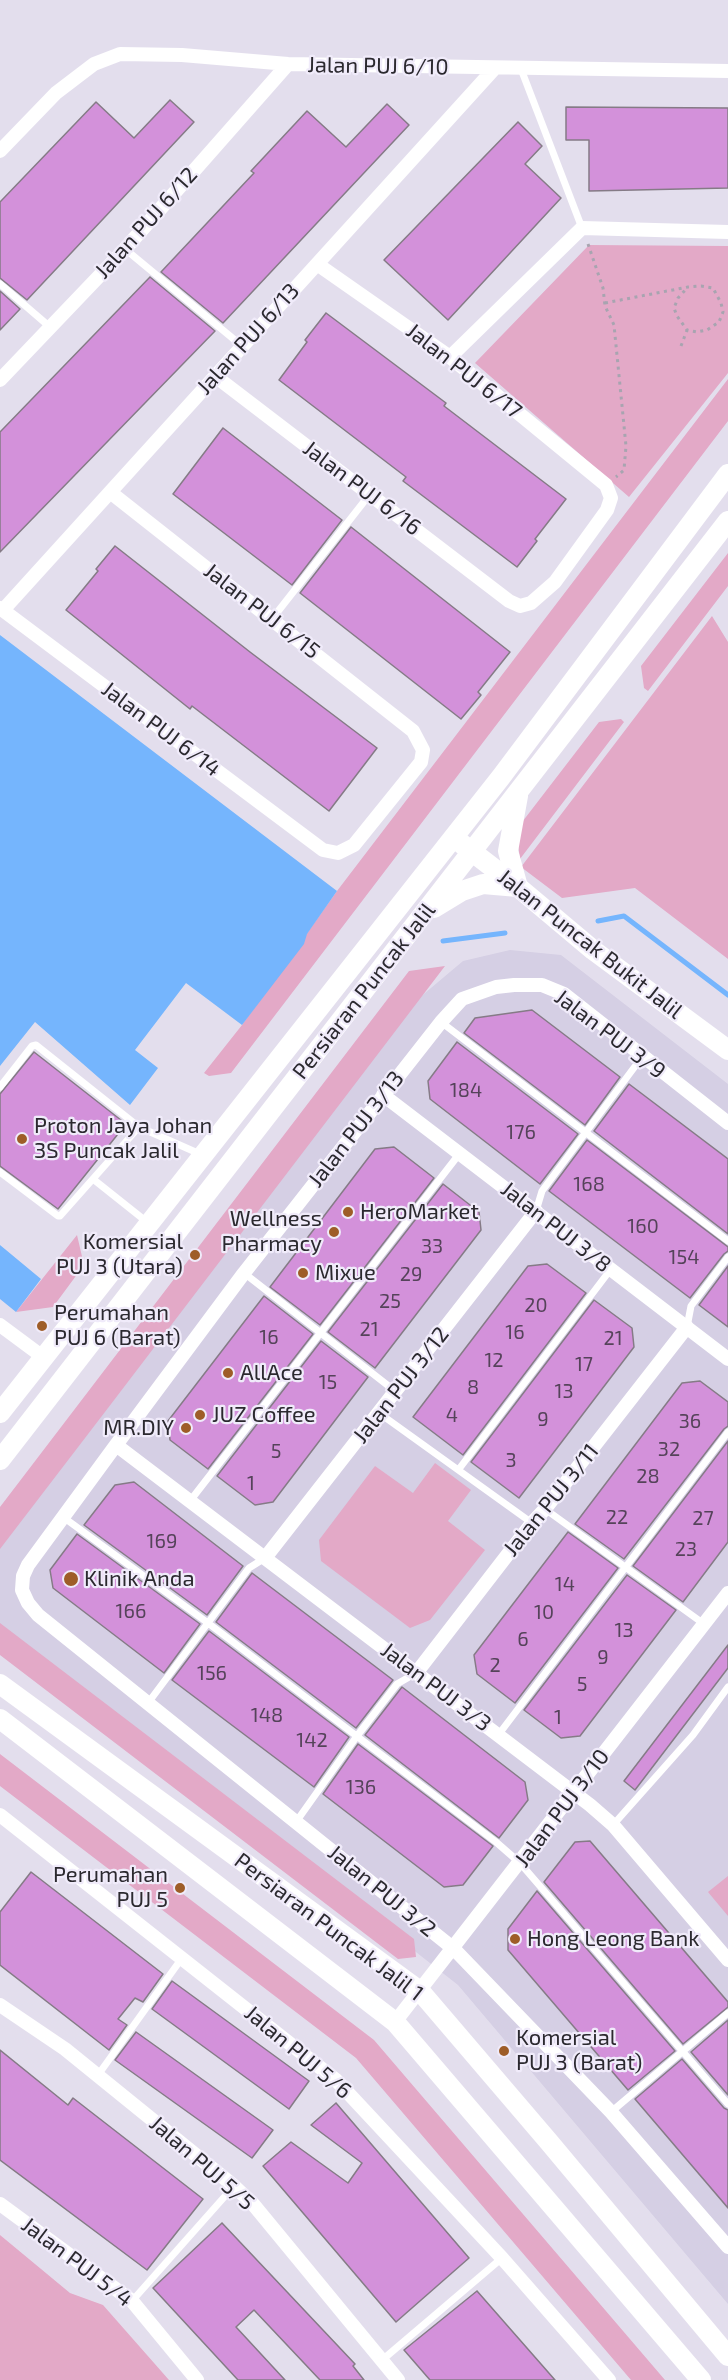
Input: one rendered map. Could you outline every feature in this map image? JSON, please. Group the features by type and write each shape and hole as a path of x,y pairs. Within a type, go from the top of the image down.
{"main road":[{"name":"Persiaran Puncak Jalil","path":"0,1413 453,837 728,474"},
{"name":"Persiaran Puncak Jalil","path":"0,1460 728,521"},
{"path":"424,914 462,891 483,884 518,887 508,851 519,791"},
{"name":"Jalan Puncak Bukit Jalil","path":"453,837 518,887 593,950 728,1050"},
{"name":"Persiaran Puncak Jalil 1","path":"0,1684 420,1991 728,2356"},
{"name":"Persiaran Puncak Jalil 1","path":"0,1719 395,2022 700,2380"}],"street":[{"name":"Jalan PUJ 6/10","path":"0,151 45,104 94,64 120,54 288,63 494,69 728,71"},
{"name":"Jalan PUJ 6/12","path":"0,380 125,249 288,63"},
{"name":"Jalan PUJ 6/13","path":"1,609 494,69"},
{"path":"450,357 582,228 728,232"},
{"name":"Jalan PUJ 6/17","path":"317,264 450,357 606,485"},
{"name":"Jalan PUJ 6/16","path":"215,376 509,601 520,606 531,603 555,582 607,510 610,498 606,485"},
{"name":"Jalan PUJ 6/15","path":"110,492 413,730"},
{"name":"Jalan PUJ 6/14","path":"1,609 323,850 338,853 354,845 421,762 423,750 413,730"},
{"name":"Jalan PUJ 3/9","path":"479,992 496,987 542,985 564,994 728,1123"},
{"name":"Jalan PUJ 3/13","path":"28,1565 244,1273 383,1095 462,999 479,992"},
{"name":"Jalan PUJ 3/8","path":"383,1095 728,1359"},
{"name":"Jalan PUJ 3/12","path":"266,1558 536,1211"},
{"path":"0,1325 43,1357"},
{"name":"Jalan PUJ 3/11","path":"417,1672 687,1328"},
{"name":"Jalan PUJ 3/3","path":"116,1445 574,1791 613,1825 728,1960"},
{"name":"Jalan PUJ 3/2","path":"28,1565 23,1576 22,1590 28,1603 38,1615 454,1949 611,2112 728,2247"},
{"name":"Jalan PUJ 3/10","path":"395,2022 727,1595"},
{"path":"0,1835 5,1820"},
{"name":"Jalan PUJ 5/6","path":"5,1820 336,2080 502,2258 609,2380"},
{"name":"Jalan PUJ 5/5","path":"0,2005 65,2049 234,2186 253,2204 398,2380"},
{"name":"Jalan PUJ 5/4","path":"0,2204 132,2301 197,2380"}],"lane":[{"path":"521,69 582,228"},
{"path":"125,249 242,346"},
{"path":"0,284 50,327"},
{"path":"272,619 370,494"},
{"path":"441,1022 728,1241"},
{"path":"0,1087 32,1046 36,1045 139,1127 202,1155"},
{"path":"536,1211 542,1191 642,1057"},
{"path":"0,1172 58,1216 66,1212 139,1127"},
{"path":"190,1500 460,1154"},
{"path":"93,1179 149,1223"},
{"path":"687,1328 691,1306 728,1257"},
{"path":"459,1469 611,1269"},
{"path":"244,1273 395,1392"},
{"path":"379,1413 532,1523"},
{"path":"499,1734 728,1432"},
{"path":"545,1509 704,1624"},
{"path":"63,1517 208,1623 496,1842 520,1863 728,2104"},
{"path":"147,1703 249,1568 266,1558"},
{"path":"296,1822 357,1736 398,1684 417,1672"},
{"path":"613,1825 693,1735 728,1688"},
{"path":"98,2076 183,1958"},
{"path":"611,2112 728,2013"},
{"path":"132,2301 234,2186"},
{"path":"381,2361 502,2258"}],"path":[{"path":"582,228 614,325 626,446 624,470 606,485"},
{"path":"605,303 688,287 713,288 723,312 719,322 707,330 697,332 687,330 676,316 674,308 678,298 688,287"},
{"path":"681,346 687,330"}],"shaded area":[{"path":"589,245 728,246 728,373 629,497 475,363"},
{"path":"728,379 728,421 231,1073 209,1076 204,1073 242,1025 337,891"},
{"path":"728,553 728,586 648,691 644,688 641,666"},
{"path":"712,616 728,642 728,959 635,888 562,898 521,867"},
{"path":"621,719 624,722 520,859 516,830 599,722"},
{"path":"510,950 561,955 728,1084 728,2304 458,1985 0,1626 0,1542 412,1004 463,961"},
{"path":"445,966 0,1549 0,1507 409,971"},
{"path":"77,1235 84,1265 53,1307 16,1312"},
{"path":"435,1463 471,1490 448,1521 485,1550 430,1620 410,1628 321,1561 319,1540 375,1466 413,1493"},
{"path":"0,1623 414,1939 416,1957 398,1959 0,1655"},
{"path":"0,1754 374,2040 665,2380 631,2380 356,2058 0,1786"},
{"path":"728,1876 728,1916 708,1892"},
{"path":"0,2235 70,2293 103,2305 169,2380 0,2380"}],"water":[{"path":"0,635 337,891 307,934 304,944 242,1025 186,983 135,1050 158,1068 130,1105 35,1022 0,1066"},
{"path":"0,1245 41,1279 16,1312 0,1299"}],"building":[{"path":"170,100 194,122 27,300 0,278 0,202 96,102 134,138"},
{"path":"387,104 409,125 223,323 161,272 254,173 251,171 307,111 346,147"},
{"path":"566,107 728,108 728,188 589,191 589,140 566,140"},
{"path":"518,122 542,146 525,164 561,198 448,320 384,260"},
{"path":"150,277 215,331 0,552 0,432"},
{"path":"0,291 20,309 0,330"},
{"path":"326,313 446,403 444,406 566,499 517,567 403,481 406,477 279,380"},
{"path":"223,428 342,520 292,585 173,494"},
{"path":"351,527 510,652 478,692 481,695 461,719 300,593"},
{"path":"115,546 377,748 329,811 192,706 190,709 66,610"},
{"path":"532,1010 620,1077 585,1125 464,1033 475,1018"},
{"path":"457,1042 578,1134 540,1184 430,1099 428,1081"},
{"path":"34,1052 126,1124 58,1209 0,1166 0,1094"},
{"path":"629,1084 728,1159 728,1234 594,1131"},
{"path":"587,1140 728,1247 728,1251 690,1298 549,1191"},
{"path":"394,1147 434,1178 320,1325 270,1287 375,1149"},
{"path":"443,1184 479,1212 481,1230 375,1368 328,1332"},
{"path":"547,1264 586,1293 463,1455 413,1417 528,1266"},
{"path":"728,1266 728,1327 699,1305"},
{"path":"264,1296 313,1334 208,1469 170,1440 168,1421"},
{"path":"594,1300 632,1328 634,1347 519,1498 471,1462"},
{"path":"321,1341 368,1377 273,1502 255,1505 217,1476"},
{"path":"700,1381 728,1402 728,1426 624,1559 575,1524 682,1383"},
{"path":"728,1441 728,1542 683,1602 633,1566"},
{"path":"134,1482 243,1566 207,1615 84,1525 115,1485"},
{"path":"568,1532 618,1568 515,1703 477,1674 474,1655"},
{"path":"77,1534 200,1624 164,1673 53,1588 50,1570"},
{"path":"252,1573 393,1680 356,1728 216,1622"},
{"path":"627,1575 676,1610 580,1736 561,1738 524,1710"},
{"path":"209,1631 349,1737 314,1787 172,1680"},
{"path":"728,1645 728,1668 635,1790 624,1781"},
{"path":"402,1687 525,1782 528,1800 499,1838 365,1735"},
{"path":"358,1744 493,1846 463,1885 444,1887 323,1794"},
{"path":"590,1841 728,2002 728,2007 683,2044 544,1882 575,1842"},
{"path":"31,1872 163,1974 143,2002 135,1998 118,2019 127,2025 109,2050 0,1965 0,1912"},
{"path":"537,1891 675,2051 628,2090 508,1950 508,1929"},
{"path":"172,1981 309,2081 289,2109 152,2009"},
{"path":"728,2020 728,2095 691,2052"},
{"path":"136,2032 273,2130 252,2158 115,2060"},
{"path":"0,2050 68,2105 73,2098 203,2199 147,2270 0,2160"},
{"path":"682,2059 728,2110 728,2208 635,2099"},
{"path":"336,2103 469,2258 396,2322 263,2166 291,2142 348,2183 362,2163 311,2125"},
{"path":"222,2223 355,2364 353,2366 364,2380 320,2380 254,2310 236,2327 285,2380 238,2380 153,2288"},
{"path":"477,2291 555,2380 430,2380 404,2350"}],"waterway":[{"path":"598,921 624,916 728,995"},
{"path":"443,941 505,933"}],"place":[{"name":"Proton Jaya Johan 3S Puncak Jalil","path":"22,1139"},
{"name":"HeroMarket","path":"348,1212"},
{"name":"Wellness Pharmacy","path":"334,1232"},
{"name":"Komersial PUJ 3 (Utara)","path":"195,1255"},
{"name":"Mixue","path":"303,1273"},
{"name":"Perumahan PUJ 6 (Barat)","path":"42,1326"},
{"name":"AllAce","path":"228,1373"},
{"name":"JUZ Coffee","path":"200,1415"},
{"name":"MR.DIY","path":"186,1428"},
{"name":"Klinik Anda","path":"71,1579"},
{"name":"Perumahan PUJ 5","path":"180,1888"},
{"name":"Hong Leong Bank","path":"515,1939"},
{"name":"Komersial PUJ 3 (Barat)","path":"504,2051"}]}
